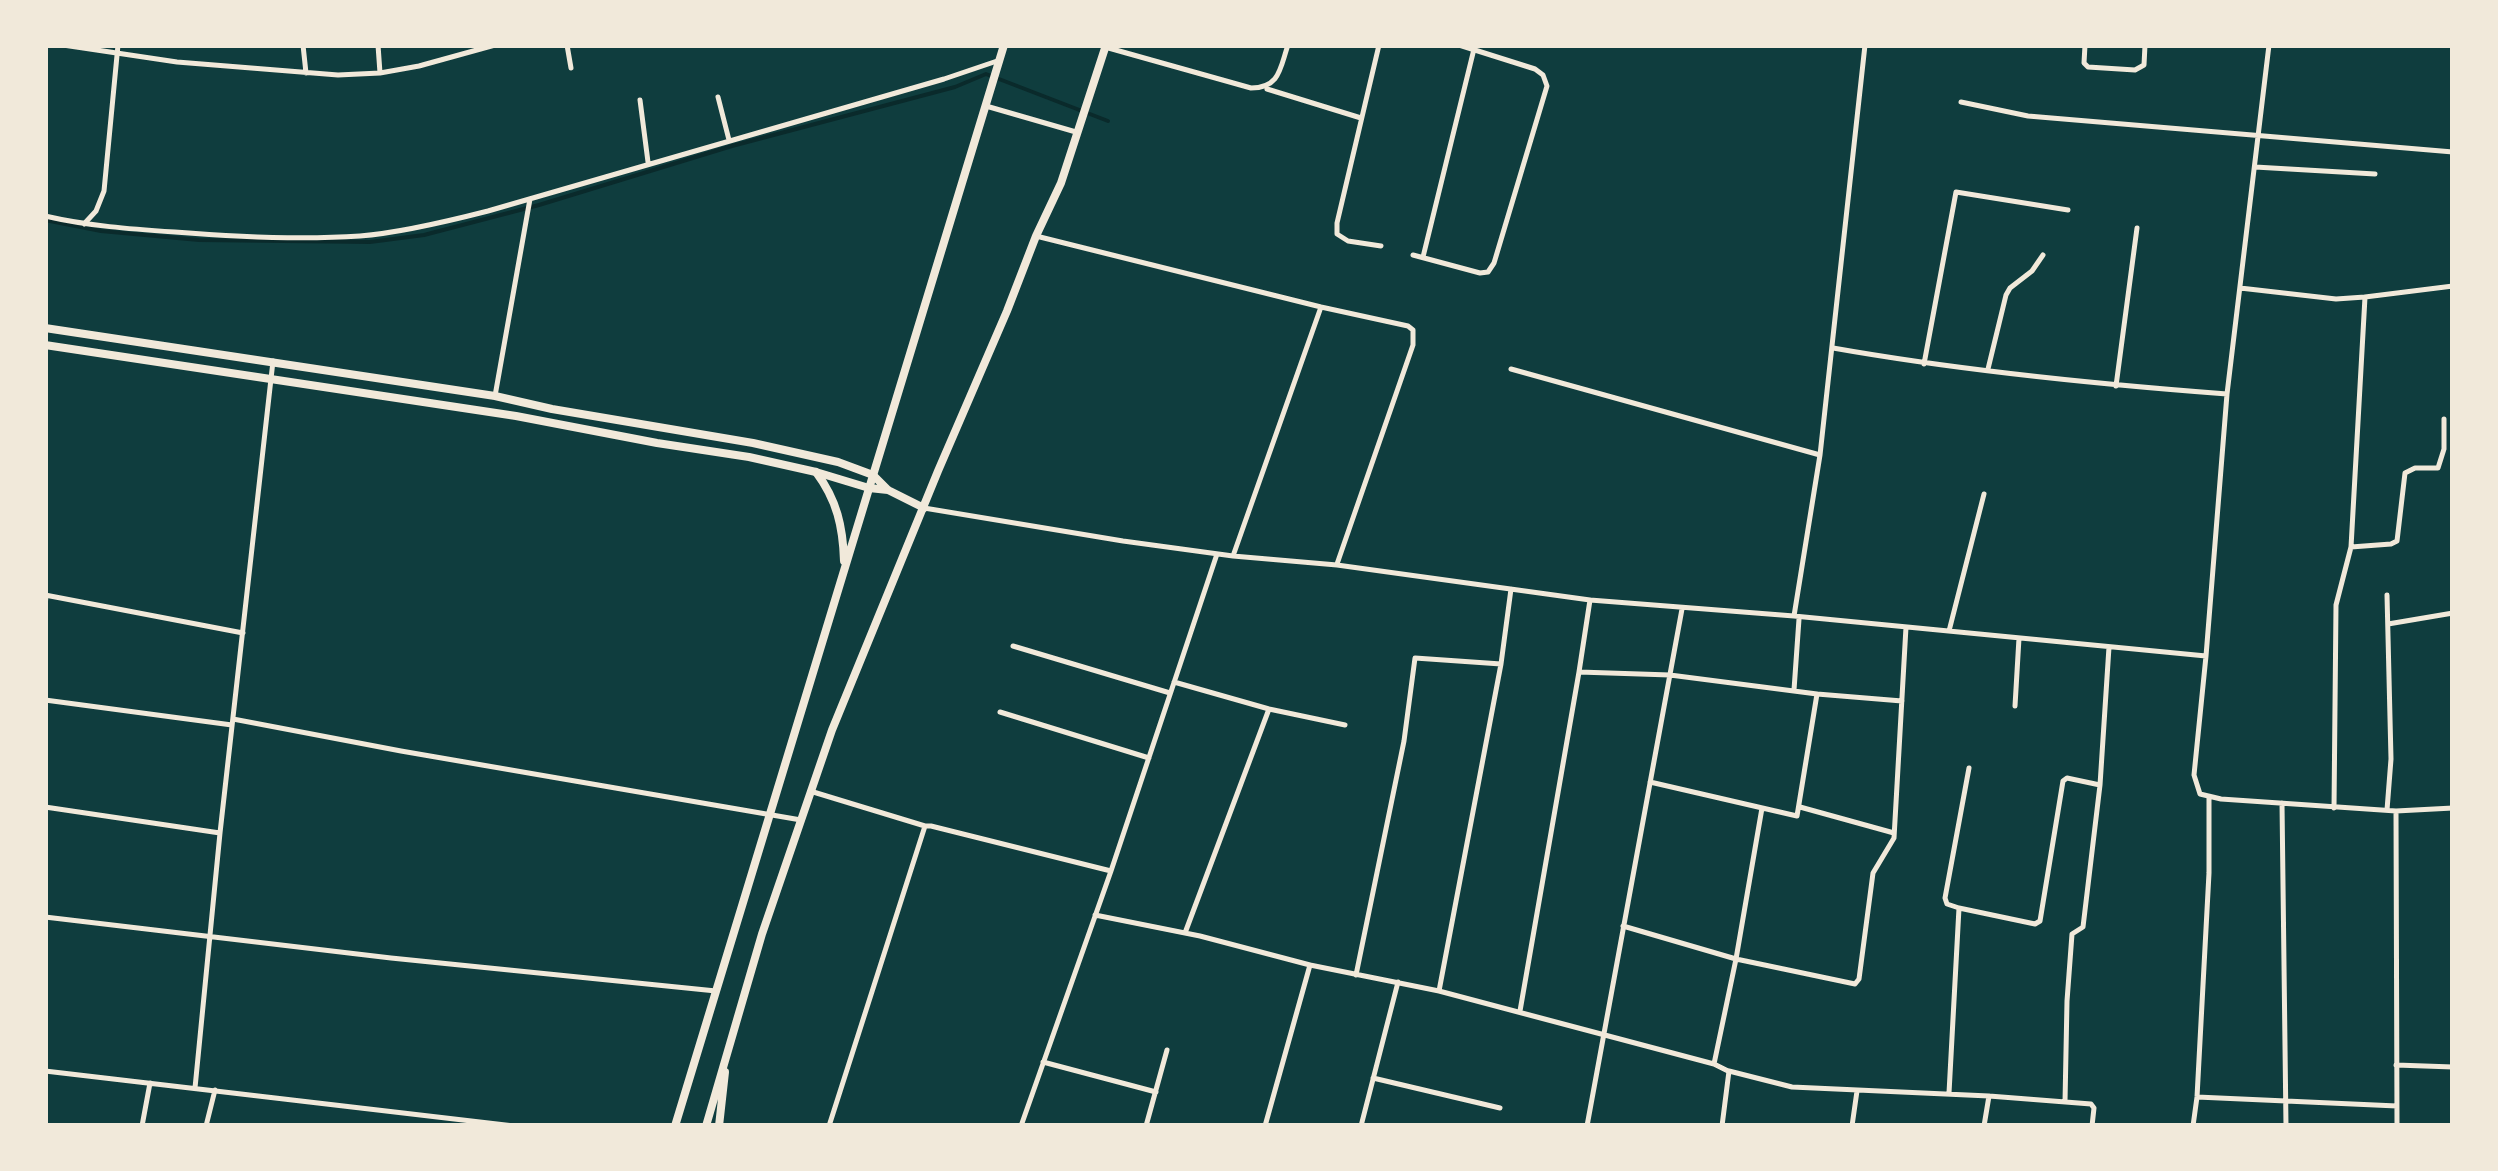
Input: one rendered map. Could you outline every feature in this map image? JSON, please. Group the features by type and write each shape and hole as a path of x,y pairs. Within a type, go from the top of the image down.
{"main road":[{"path":"676,1126 1004,45"},
{"path":"706,1126 762,934 832,730 1061,184 1106,46"},
{"path":"45,328 495,396 753,443 838,462 873,475 888,490 924,508"},
{"path":"100,354 102,337"},
{"path":"45,345 516,416 749,457 888,490"},
{"path":"816,472 837,510 844,570"},
{"path":"719,1126 732,1033"}],"street":[{"path":"64,45 177,62 349,75 419,66 495,45"},
{"path":"84,224 96,211 104,191 118,45"},
{"path":"304,45 306,74"},
{"path":"378,45 380,73"},
{"path":"567,45 571,68"},
{"path":"1264,88 1276,78 1288,45"},
{"path":"1379,45 1337,223 1338,234 1348,240 1381,246"},
{"path":"1412,256 1488,272 1547,86 1535,69 1459,45"},
{"path":"1794,690 1797,617 1820,455 1865,45"},
{"path":"2085,45 2084,62 2088,67 2135,70 2144,65 2146,45"},
{"path":"2268,45 2227,394 2194,774 2200,794 2208,797 2396,811 2453,808"},
{"path":"1106,46 1362,118"},
{"path":"1422,257 1474,49"},
{"path":"45,216 84,224 244,236 364,236 448,222 530,201 999,61"},
{"path":"718,97 728,140"},
{"path":"640,100 648,164"},
{"path":"987,101 1080,129"},
{"path":"1961,102 2028,116 2453,152"},
{"path":"2255,166 2375,174"},
{"path":"1924,364 1956,192 2068,210"},
{"path":"495,396 530,201"},
{"path":"2116,386 2137,228"},
{"path":"1036,236 1413,330 1413,344 1337,566"},
{"path":"1988,370 2006,294 2032,272 2043,255"},
{"path":"2240,288 2336,298 2453,286"},
{"path":"2334,808 2336,605 2351,547 2366,297"},
{"path":"1233,556 1321,306"},
{"path":"1832,348 1924,364 2227,394"},
{"path":"195,1088 273,361"},
{"path":"1511,368 1820,455"},
{"path":"2351,547 2397,541 2404,473 2414,468 2438,468 2444,449 2444,419"},
{"path":"1949,631 1984,494"},
{"path":"924,508 1123,542 1590,600 2206,656"},
{"path":"1021,1126 1217,554"},
{"path":"1438,991 1501,664 1511,590"},
{"path":"45,607 45,595 242,633"},
{"path":"2387,595 2391,758 2387,810"},
{"path":"1520,1012 1590,600"},
{"path":"1587,1126 1682,608"},
{"path":"2388,624 2453,613"},
{"path":"1623,926 1736,959 1854,984 1858,979 1873,874 1891,846 1894,833 1906,626"},
{"path":"2015,706 2019,638"},
{"path":"1013,646 1170,692"},
{"path":"2065,1102 2072,934 2083,927 2100,785 2109,647"},
{"path":"1356,975 1404,741 1416,658 1501,664"},
{"path":"1580,672 1670,675 1902,701"},
{"path":"1174,682 1344,725"},
{"path":"1650,782 1797,816 1817,694"},
{"path":"45,700 233,722 802,820"},
{"path":"1186,934 1268,708"},
{"path":"1000,712 1148,758"},
{"path":"1969,768 1944,898 1947,904 1959,908 2035,924 2040,921 2064,780 2100,785"},
{"path":"810,791 925,826 1110,872"},
{"path":"2193,1126 2208,873 2208,797"},
{"path":"2282,803 2286,1126"},
{"path":"1800,807 1894,833"},
{"path":"45,808 220,833"},
{"path":"1714,1064 1762,808"},
{"path":"2396,811 2397,1126"},
{"path":"828,1126 925,826"},
{"path":"1949,1094 1959,908"},
{"path":"1095,915 1438,991 1792,1087 2091,1104 2092,1126"},
{"path":"45,917 716,991"},
{"path":"1265,1126 1310,965"},
{"path":"1362,1126 1398,982"},
{"path":"1146,1126 1167,1050"},
{"path":"1044,1062 1156,1092"},
{"path":"2396,1066 2453,1067"},
{"path":"45,1071 514,1126"},
{"path":"1722,1126 1729,1071"},
{"path":"1373,1078 1500,1108"},
{"path":"142,1126 150,1083"},
{"path":"206,1126 215,1090"},
{"path":"1852,1126 1857,1091"},
{"path":"1984,1126 1989,1096"},
{"path":"2196,1098 2397,1106"}],"waterway":[{"path":"45,220 101,231 199,240 370,242 424,235 539,205 732,146 955,87 986,74 1108,121"}]}
